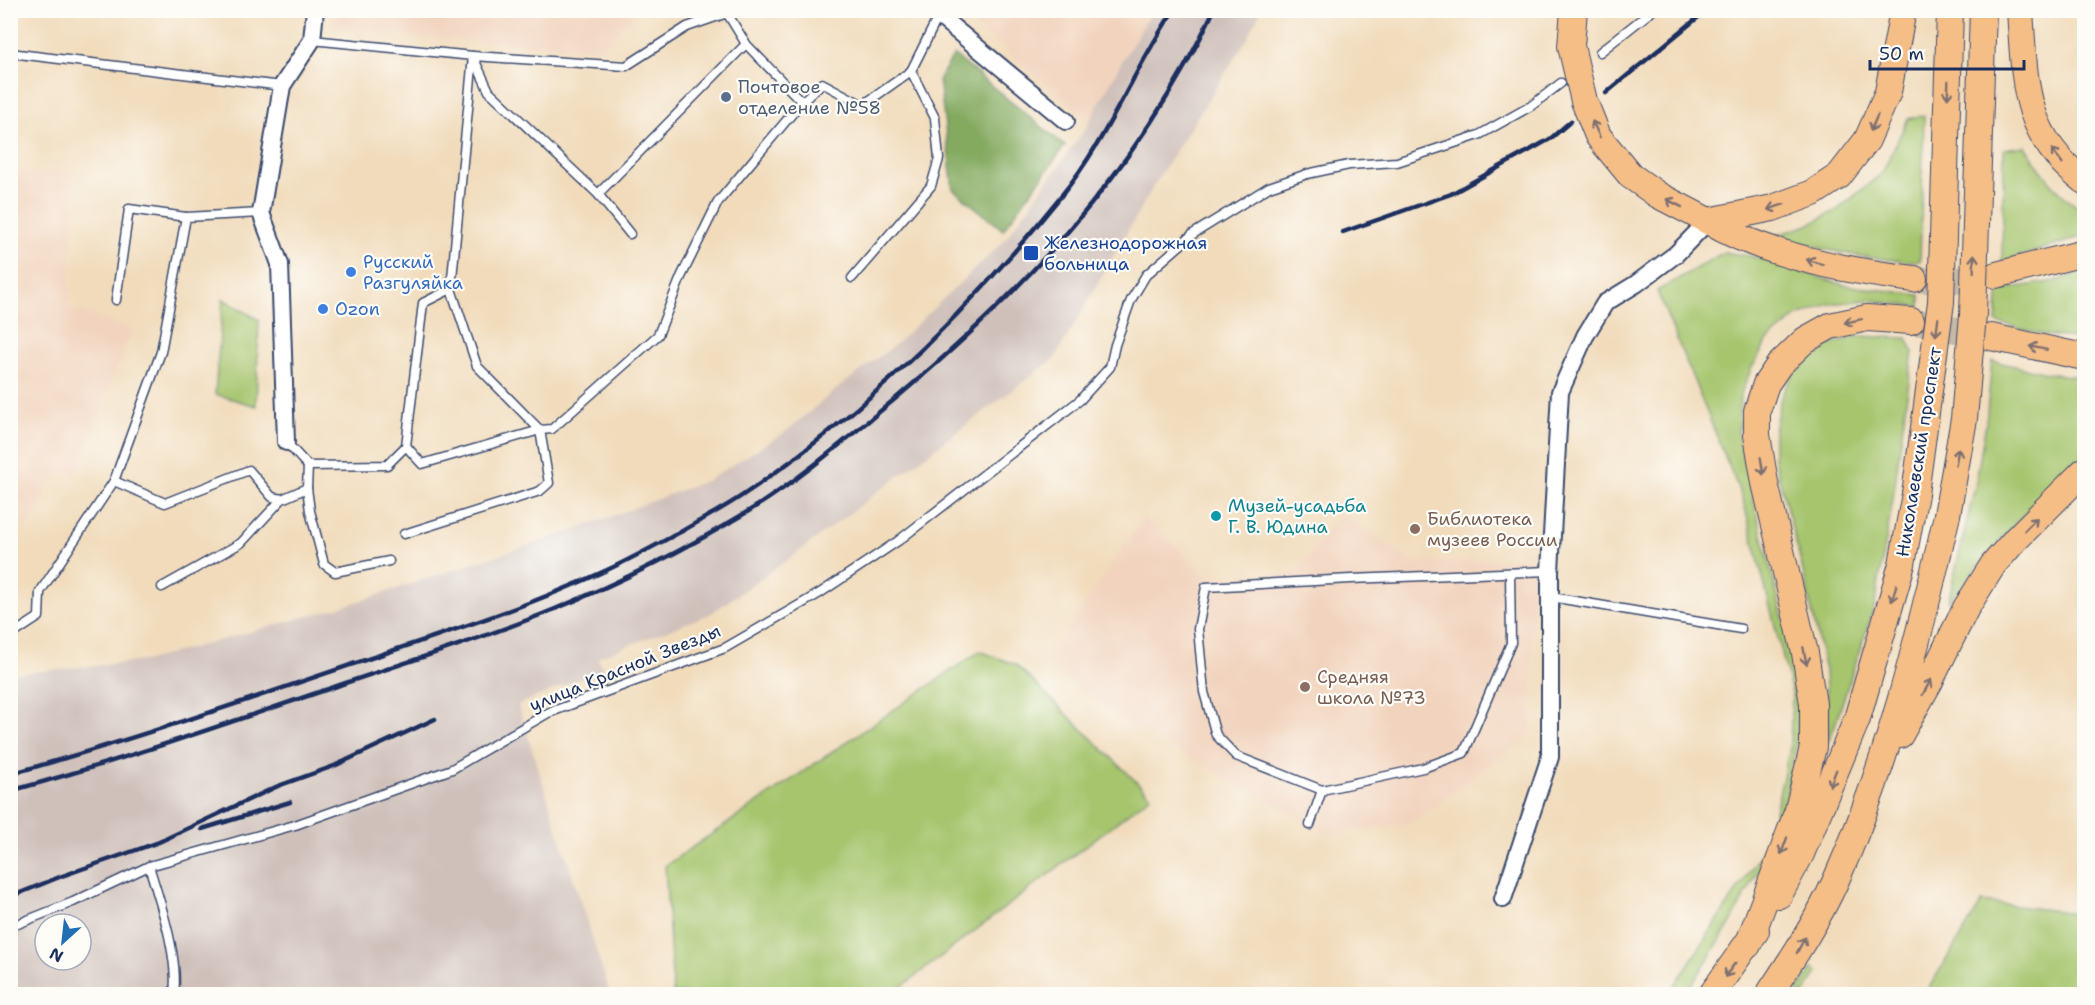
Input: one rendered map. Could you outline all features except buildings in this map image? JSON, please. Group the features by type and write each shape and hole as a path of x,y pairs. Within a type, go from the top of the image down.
{"main road":[{"path":"1574,10 1571,46 1584,101 1598,136 1631,176 1658,195 1729,234 1827,266 1914,279"},
{"name":"Николаевский проспект","path":"1712,994 1748,945 1786,884 1801,854 1857,719 1902,564 1915,494 1941,302 1950,10"},
{"name":"Николаевский проспект","path":"1769,994 1796,955 1835,882 1870,794 1915,645 1947,514 1964,419 1973,315 1983,10"},
{"path":"2020,10 2027,96 2037,125 2065,167 2085,181"},
{"path":"1708,221 1773,208 1813,193 1839,176 1867,140 1888,92 1902,19"},
{"path":"1996,275 2085,253"},
{"path":"1748,945 1798,810 1813,747 1813,704 1805,653 1767,492 1757,435 1757,411 1766,384 1779,365 1805,340 1830,326 1867,318 1911,321"},
{"path":"1991,337 2085,357"},
{"path":"1870,794 1966,608 1993,566 2016,539 2085,471"}],"street":[{"path":"286,442 280,264 261,213 282,86 312,40 315,10"},
{"path":"938,12 1066,121"},
{"path":"1503,898 1550,757 1550,571 1560,392 1585,336 1605,303 1636,284 1676,254 1708,221"}],"lane":[{"path":"1600,52 1653,10"},
{"path":"312,40 473,56 626,66 687,27 728,12 746,44 802,102"},
{"path":"406,447 422,464 540,430 552,429 658,335 681,277 718,202 802,102 822,82 863,105 911,71 938,12"},
{"path":"598,194 746,44"},
{"path":"10,53 282,86"},
{"path":"473,56 489,91 598,194 630,234"},
{"path":"404,534 540,491 549,483 540,430 477,366 451,289 473,56"},
{"path":"852,278 931,186 939,159 935,118 911,71"},
{"name":"улица Красной Звезды","path":"10,927 73,902 149,866 295,825 452,769 548,713 725,648 820,593 898,541 1080,400 1110,367 1115,345 1131,300 1146,275 1193,234 1269,187 1298,177 1349,165 1397,162 1479,135 1531,106 1561,82"},
{"path":"116,300 129,209 186,217 261,213"},
{"path":"10,632 16,632 39,617 40,592 114,481 160,352 186,217"},
{"path":"308,466 387,465 406,447 423,303 451,289"},
{"path":"286,442 308,466 307,488 310,511 324,564 335,572 389,561"},
{"path":"114,481 165,503 249,470 272,497 282,499"},
{"path":"162,587 241,543 282,499 307,488"},
{"path":"1510,573 1511,643 1464,753 1423,768 1322,790 1236,756 1216,735 1204,692 1197,629 1206,587 1550,571"},
{"path":"1551,597 1741,630"},
{"path":"1310,825 1322,790"},
{"path":"149,866 168,930 175,983 174,994"}],"shaded area":[{"path":"336,10 636,11 601,49 470,41 333,28"},
{"path":"958,11 1152,11 1122,61 1090,122"},
{"path":"1152,11 1261,11 1247,39 1159,177 1055,358 793,556 710,614 598,657 602,669 518,705 610,994 11,994 11,674 144,661 338,608 578,529 708,480 784,433 896,344 1005,240 1086,128"},
{"path":"11,172 73,172 69,307 132,330 76,475 57,471 32,521 11,536"},
{"name":"Средняя школа №73","path":"1341,513 1416,563 1534,558 1531,734 1411,823 1328,834 1110,714 1047,660 1144,516 1208,577 1296,573"}],"green space":[{"path":"954,55 1065,146 1003,230 953,189 939,79"},
{"path":"1924,115 1920,261 1848,254 1777,235 1808,225 1837,210 1882,173 1908,119"},
{"path":"2025,146 2058,191 2084,211 2084,236 2002,262 2004,149"},
{"path":"1724,252 1755,257 1844,285 1920,295 1920,307 1869,300 1829,304 1796,317 1768,340 1751,369 1740,396 1738,438 1797,674 1798,736 1784,806 1766,856 1730,924 1686,994 1669,994 1767,845 1790,748 1792,693 1743,500 1657,291"},
{"path":"2084,272 2084,339 2045,335 1996,322 1999,290 2055,281"},
{"path":"223,299 259,320 256,406 215,394"},
{"path":"1857,336 1907,338 1913,351 1893,499 1875,604 1829,743 1825,670 1801,562 1774,459 1774,431 1781,397 1796,368 1824,347"},
{"path":"1992,361 2047,373 2084,378 2084,453 2014,525 1948,602 1975,487 1986,423"},
{"path":"980,651 1016,665 1151,796 892,994 673,994 665,866"},
{"path":"1982,902 2084,914 2084,994 1925,994"},
{"path":"1813,967 1817,973 1804,994 1796,994"}],"tunnel":[{"path":"1914,279 1947,282 1995,275"},
{"path":"1911,321 1991,337"}],"railway":[{"path":"10,774 187,720 516,608 626,561 738,498 790,462 875,393 953,318 1027,238 1078,174 1093,151 1174,10"},
{"path":"10,791 174,741 528,620 580,599 653,564 701,539 764,501 830,452 929,370 1025,279 1069,231 1148,127 1183,70 1214,10"},
{"path":"1606,93 1707,10"},
{"path":"1343,232 1451,194 1550,139 1571,121"},
{"path":"10,897 159,842 278,786 334,766 435,719"},
{"path":"202,829 290,802"}],"place":[{"name":"Почтовое отделение №58","path":"726,97"},
{"name":"Железнодорожная больница","path":"1031,253"},
{"name":"Русский Разгуляйка","path":"351,272"},
{"name":"Ozon","path":"323,309"},
{"name":"Музей-усадьба Г. В. Юдина","path":"1216,516"},
{"name":"Библиотека музеев России","path":"1415,529"},
{"name":"Средняя школа №73","path":"1305,687"}]}
